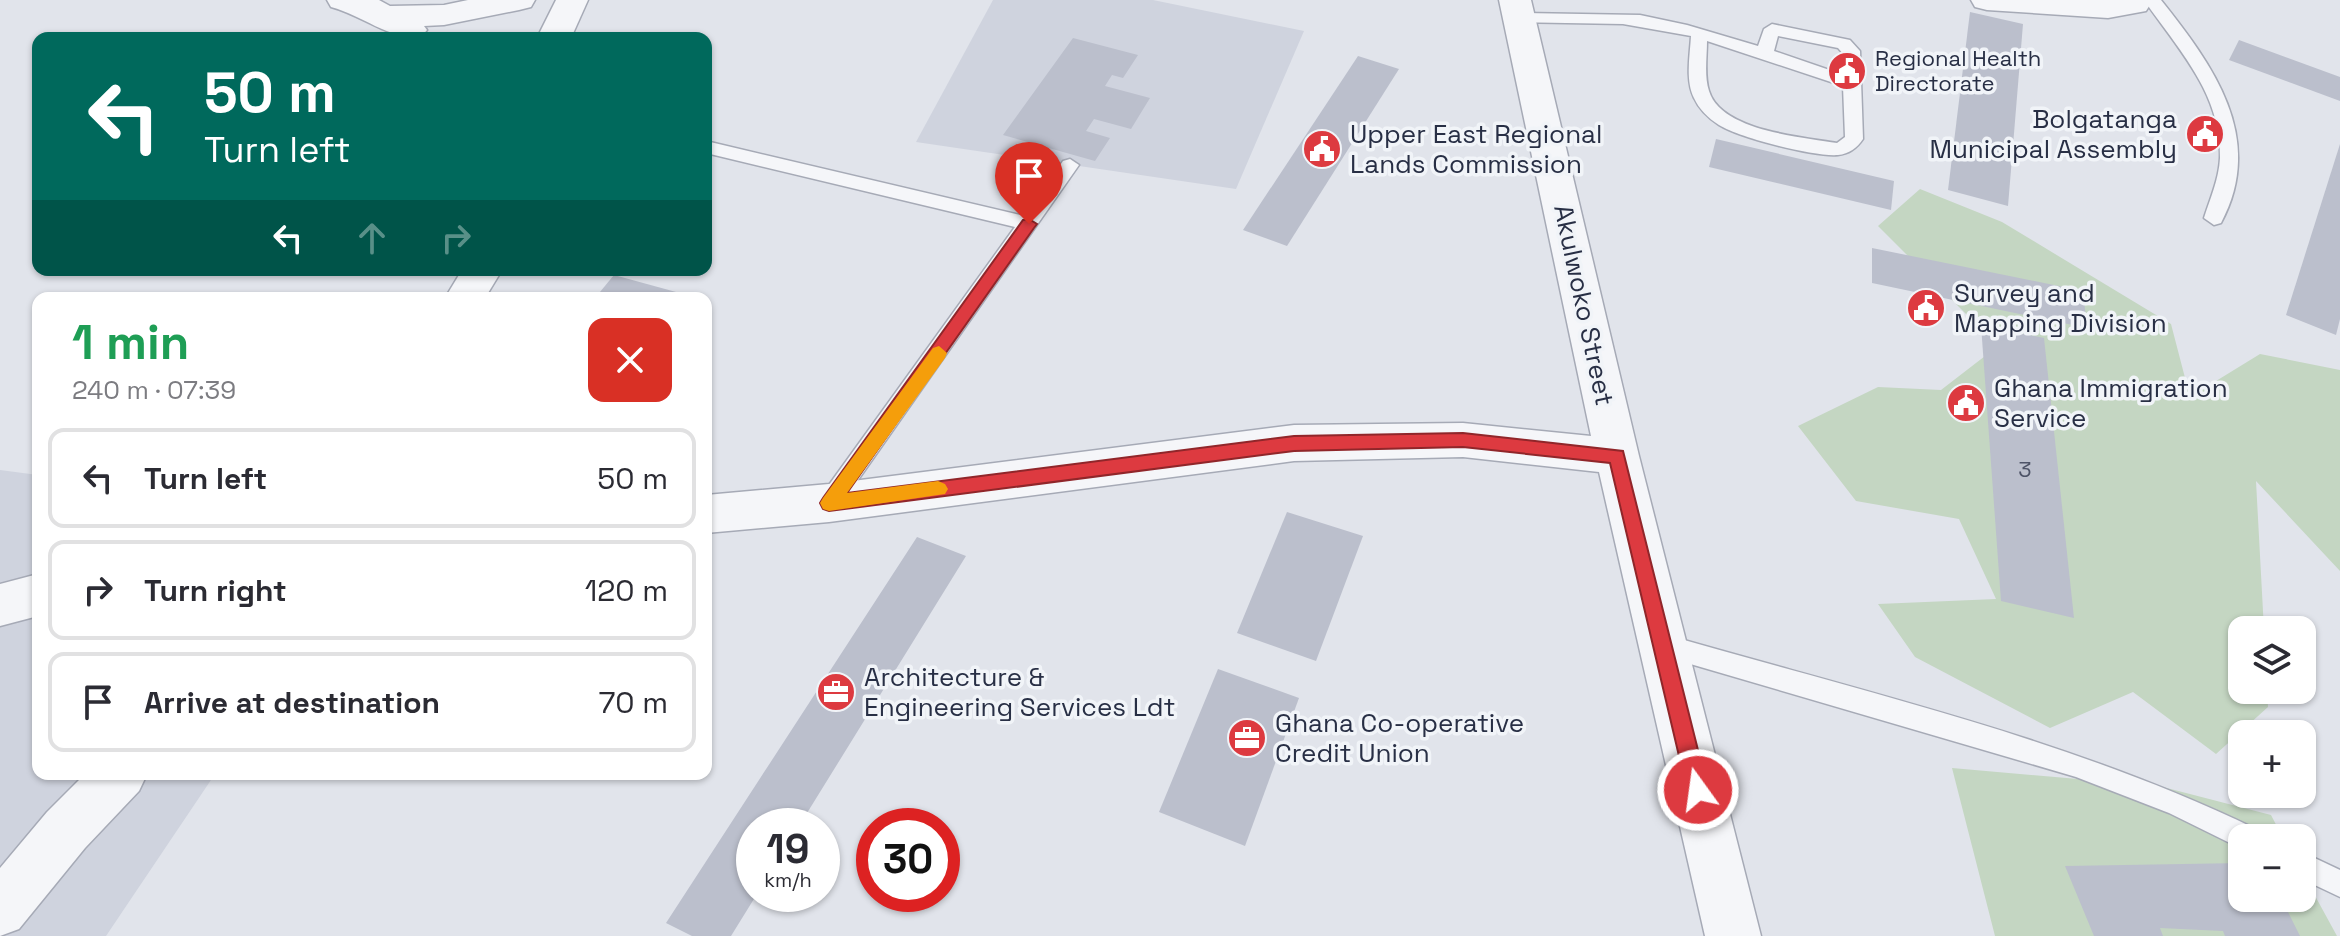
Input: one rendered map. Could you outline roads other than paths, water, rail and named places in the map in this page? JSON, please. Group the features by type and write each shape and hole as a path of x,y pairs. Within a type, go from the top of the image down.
{"street":[{"path":"343,0 365,6 412,32"},
{"path":"384,16 444,15 519,0"},
{"path":"557,32 572,0"},
{"path":"1987,0 2108,8 2134,4 2137,0"},
{"name":"Akulwoko Street","path":"1518,9 1617,456 1733,936"},
{"path":"712,513 829,503 1294,443 1463,440 1617,456"},
{"path":"0,605 32,597"},
{"path":"0,910 66,830 115,780"}],"lane":[{"path":"2152,0 2191,49 2227,119 2229,159 2214,218"},
{"path":"1518,9 1638,21 1699,35 1852,83"},
{"path":"1699,35 1700,95 1710,109 1731,127 1837,149 1847,146 1854,139 1854,55 1844,44 1772,29 1764,56"},
{"path":"712,148 1029,224"},
{"path":"829,503 1070,165"},
{"path":"1663,645 2076,765 2177,804 2228,829"},
{"path":"2316,872 2340,884"}],"place":[{"name":"Regional Health Directorate","path":"1847,71"},
{"name":"Bolgatanga Municipal Assembly","path":"2205,134"},
{"name":"Upper East Regional Lands Commission","path":"1322,149"},
{"name":"Survey and Mapping Division","path":"1926,308"},
{"name":"Ghana Immigration Service","path":"1966,403"},
{"name":"Architecture & Engineering Services Ldt","path":"836,692"},
{"name":"Ghana Co-operative Credit Union","path":"1247,738"}]}
